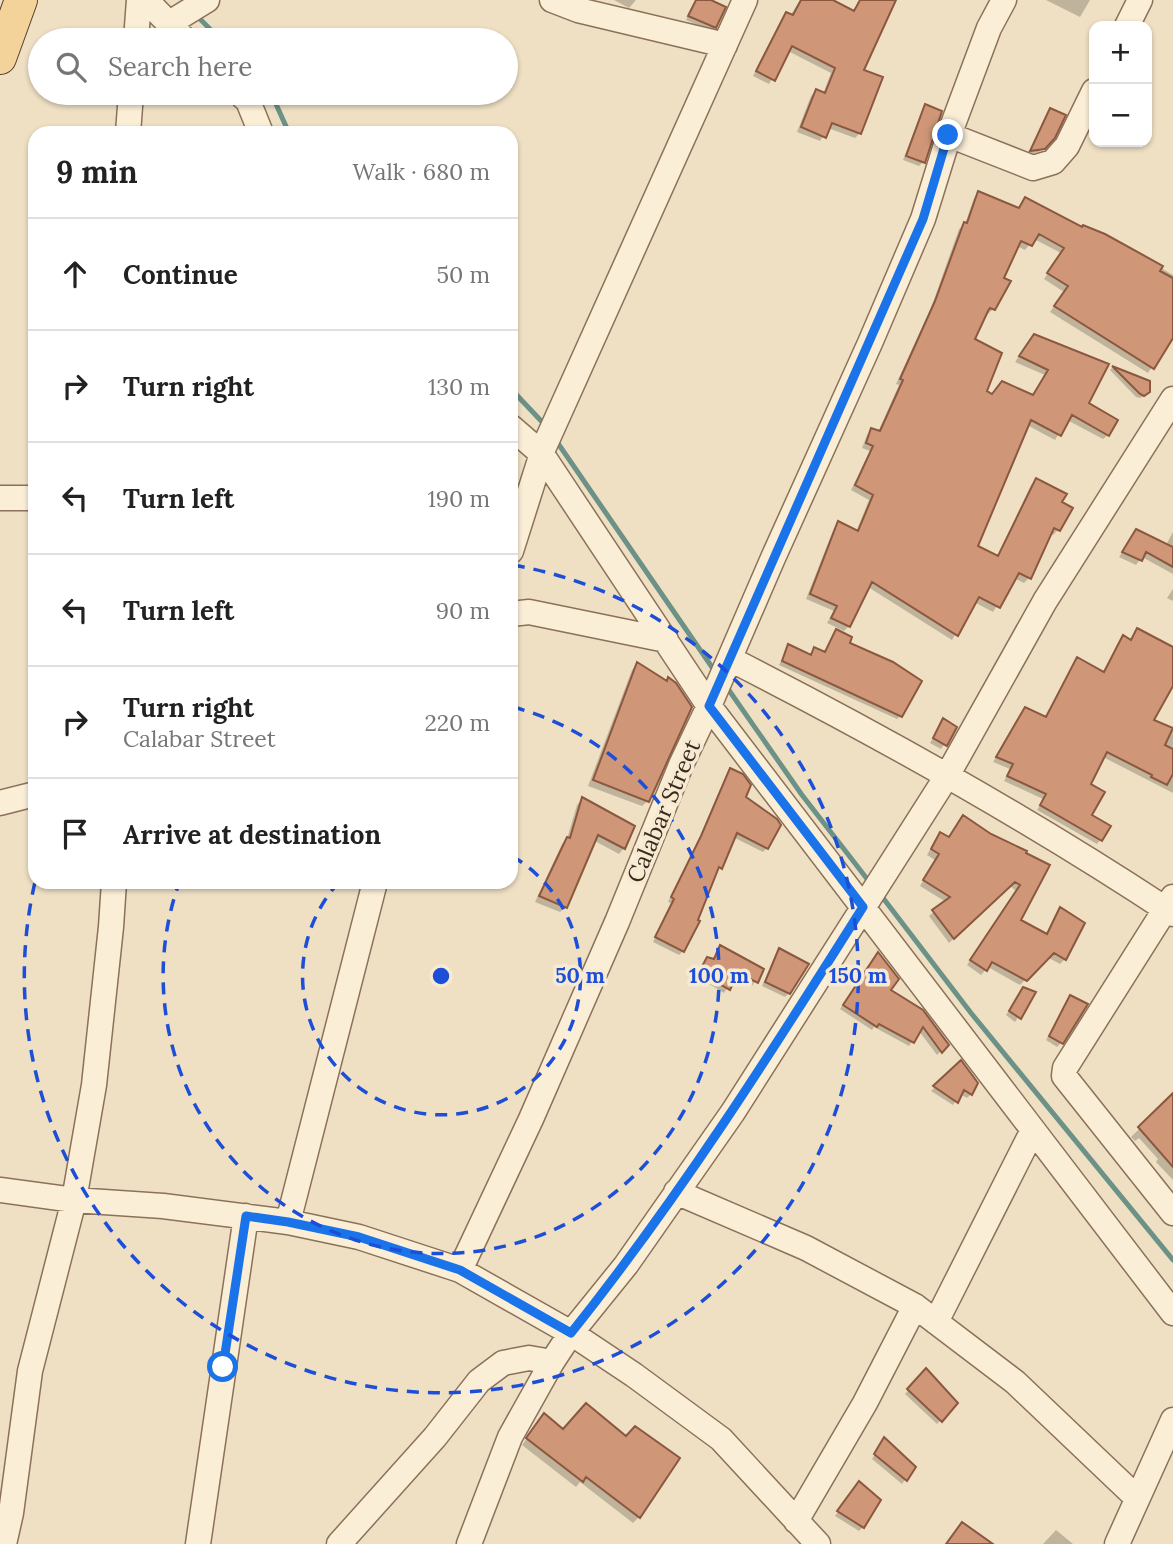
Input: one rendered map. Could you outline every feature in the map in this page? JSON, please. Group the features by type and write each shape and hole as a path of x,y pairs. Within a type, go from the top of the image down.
{"main road":[{"path":"0,58 22,0"}],"street":[{"path":"137,28 139,0"},
{"path":"146,0 187,18"},
{"path":"552,0 578,10 725,45"},
{"path":"518,528 542,450 746,0"},
{"name":"Calabar Street","path":"460,1270 542,1094 617,922 681,765 923,219 948,135 989,28 1004,0"},
{"path":"1130,21 1140,0"},
{"path":"948,135 1033,168 1053,162 1067,146 1089,102"},
{"path":"129,126 130,105"},
{"path":"250,105 258,126"},
{"path":"469,1544 510,1437 552,1362 571,1333 626,1265 733,1112 947,776 1045,601 1173,399"},
{"path":"518,432 542,450 666,640 1173,1313"},
{"path":"0,498 28,498"},
{"path":"518,613 529,612 666,640"},
{"path":"730,659 844,717 1171,906 1065,1068 1064,1076 1173,1213"},
{"path":"0,803 28,796"},
{"path":"4,1544 11,1513 30,1371 74,1200 94,1085 114,889"},
{"path":"288,1222 373,889"},
{"path":"936,1322 1033,1130"},
{"path":"0,1189 74,1200 163,1206 288,1222 359,1237 460,1270 571,1333 721,1439 818,1544"},
{"path":"677,1192 806,1248 915,1306 1015,1382 1137,1498"},
{"path":"198,1544 246,1216"},
{"path":"796,1521 865,1403 915,1306"},
{"path":"339,1544 435,1437 479,1381 503,1363 528,1358 552,1362"},
{"path":"1117,1544 1173,1420"}],"building":[{"path":"696,0 711,0 726,7 716,28 688,16"},
{"path":"801,0 833,0 854,11 860,0 896,0 864,70 883,77 861,134 832,123 826,138 801,127 816,89 825,93 835,68 792,46 775,81 756,71 786,12 793,15"},
{"path":"925,104 942,111 925,163 906,156"},
{"path":"1050,108 1066,115 1055,138 1045,149 1030,151"},
{"path":"978,191 1019,208 1025,197 1082,227 1083,225 1105,234 1163,266 1160,271 1173,278 1173,338 1154,369 1054,306 1068,286 1047,273 1064,248 1039,234 1032,246 1021,241 1004,278 1011,281 995,310 990,308 988,311 975,339 1002,353 987,391 992,394 1002,381 1033,395 1048,370 1019,356 1034,334 1109,364 1089,403 1118,420 1109,436 1072,415 1061,436 1031,420 978,546 998,556 1036,478 1067,494 1062,502 1073,508 1060,531 1054,528 1031,579 1019,573 1000,608 979,597 958,636 872,582 850,627 831,618 837,606 810,594 838,521 858,531 873,495 855,485 873,446 866,443 871,428 880,431"},
{"path":"1112,366 1150,381 1150,392 1144,396 1140,394"},
{"path":"1136,529 1173,547 1173,567 1146,552 1142,561 1122,552"},
{"path":"1137,628 1173,647 1173,686 1154,720 1173,728 1165,745 1173,749 1173,774 1167,785 1107,752 1091,784 1105,792 1092,815 1111,826 1102,841 1040,805 1046,794 1007,776 1013,764 996,757 1025,707 1046,717 1077,657 1104,672 1123,635 1131,640"},
{"path":"836,629 852,637 850,643 893,662 922,681 902,717 782,661 788,644 811,655 814,647 825,652"},
{"path":"637,662 667,681 668,677 676,683 692,707 649,802 593,780"},
{"path":"943,718 957,727 947,746 933,738"},
{"path":"730,768 743,774 751,785 746,797 777,819 781,825 768,849 737,833 722,869 719,867 698,920 700,921 684,952 655,937"},
{"path":"582,797 635,826 625,849 598,835 567,908 539,896 567,837 570,838"},
{"path":"963,815 991,834 1050,865 1021,920 1047,934 1060,907 1085,923 1066,960 1054,953 1027,981 992,962 987,971 970,960 1020,885 1015,882 954,939 932,910 950,897 923,880 939,854 931,849 940,832 949,837"},
{"path":"720,945 764,969 758,983 738,973 730,990 699,972 707,957 714,959"},
{"path":"779,948 809,964 790,994 765,982"},
{"path":"878,952 899,979 891,990 923,1010 949,1045 942,1053 923,1027 914,1043 879,1024 877,1027 843,1005"},
{"path":"1023,987 1036,992 1021,1019 1009,1011"},
{"path":"1070,995 1088,1004 1063,1044 1049,1036"},
{"path":"961,1060 978,1083 972,1095 964,1090 958,1103 933,1086"},
{"path":"1173,1093 1173,1167 1138,1127"},
{"path":"926,1368 958,1403 942,1422 907,1389"},
{"path":"586,1403 626,1436 635,1426 680,1458 640,1518 586,1477 583,1482 526,1438 544,1413 563,1429"},
{"path":"884,1437 916,1467 907,1481 874,1454"},
{"path":"859,1481 881,1500 864,1528 837,1511"},
{"path":"962,1522 993,1544 946,1544"}],"waterway":[{"path":"196,15 209,28"},
{"path":"276,105 286,126"},
{"path":"518,396 545,425"},
{"path":"555,439 716,673"},
{"path":"726,686 802,795 871,884"},
{"path":"880,894 971,1013 1173,1260"}],"route":[{"path":"223,1367 246,1216 359,1237 460,1270 571,1333 626,1265 733,1112 863,907 709,706 923,219 948,135"}]}
